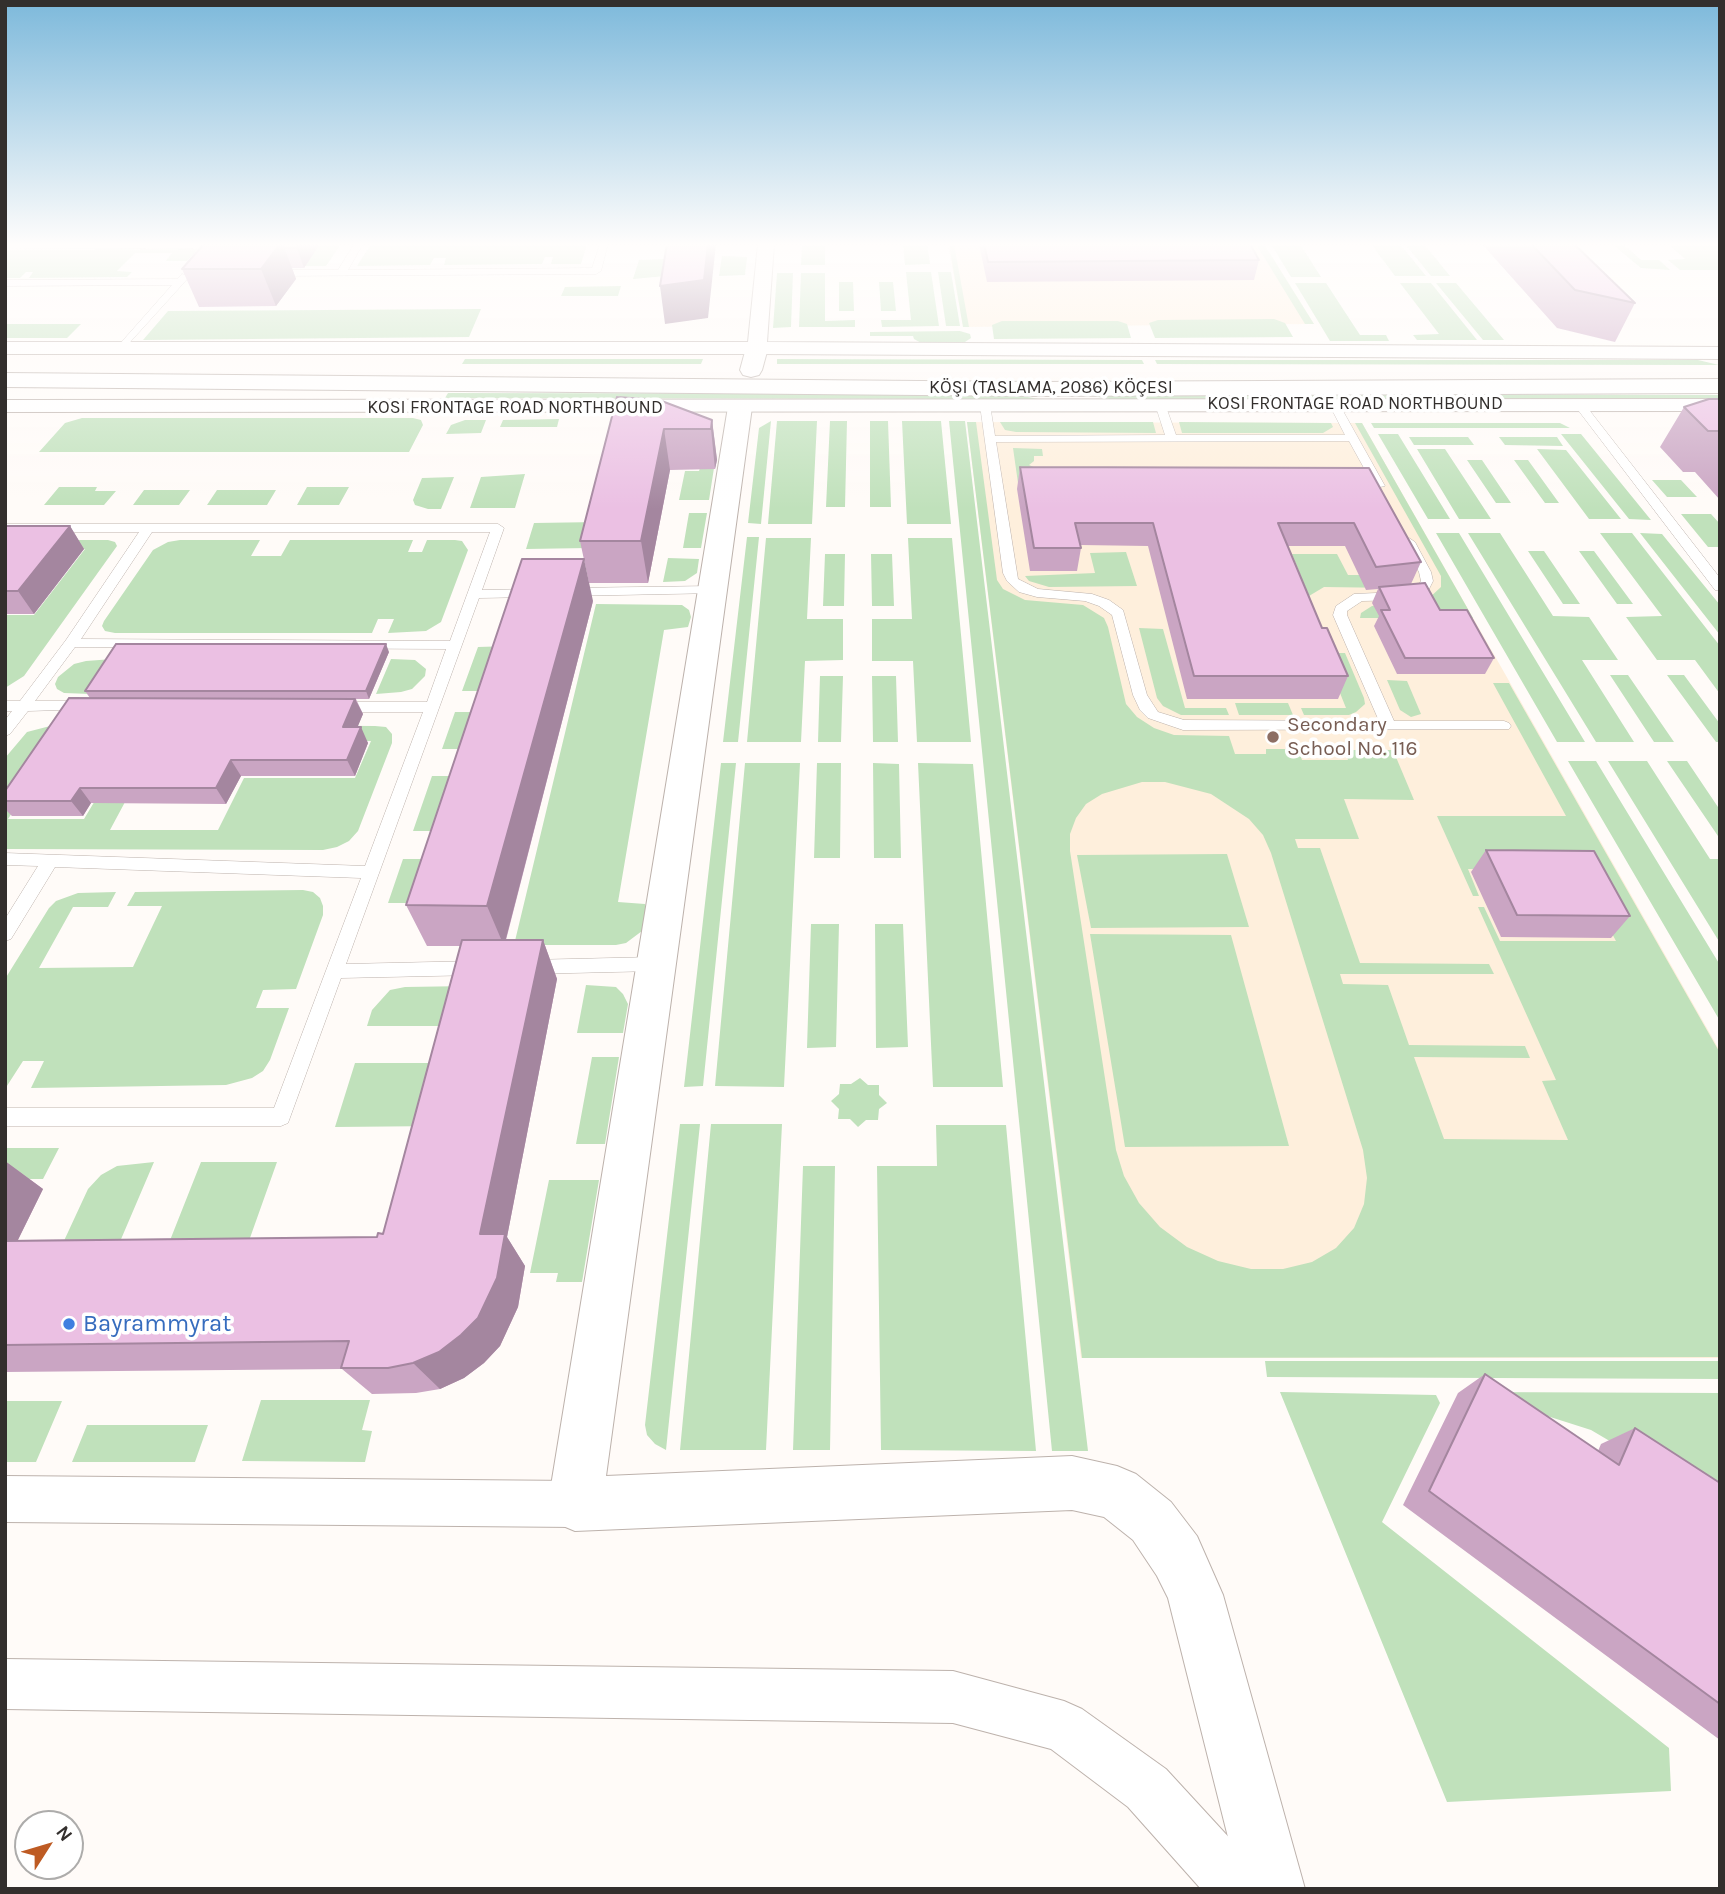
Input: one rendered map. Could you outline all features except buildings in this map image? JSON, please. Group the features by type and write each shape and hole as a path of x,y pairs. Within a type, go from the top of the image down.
{"main road":[{"path":"757,348 746,389 713,590 576,1504 1072,1483 1118,1493 1152,1521 1177,1556 1195,1595 1273,1889"},
{"name":"KÖŞI (TASLAMA, 2086) KÖÇESI","path":"5,368 320,366 746,389 1720,372"},
{"name":"KÖŞI (TASLAMA, 2086) KÖÇESI","path":"5,380 1036,389 1720,386"},
{"path":"1036,389 1090,406"}],"street":[{"path":"757,348 758,332"},
{"path":"5,348 757,348 1720,353"},
{"name":"KOSI FRONTAGE ROAD NORTHBOUND","path":"12,402 746,389 985,405 1720,405"},
{"path":"5,1499 576,1504"},
{"path":"5,1684 953,1697 1064,1727 1147,1788 1238,1889"}],"lane":[{"path":"122,348 136,332"},
{"path":"1160,404 1172,439"},
{"path":"1334,404 1384,495"},
{"path":"1579,404 1720,587"},
{"path":"985,405 1009,573 1013,581 1024,589 1037,593 1087,597 1104,603 1118,613 1140,695 1153,715 1183,725 1504,726"},
{"path":"989,439 1353,438"},
{"path":"5,528 498,528 281,1117 5,1117"},
{"path":"5,731 71,643 148,528"},
{"path":"1389,726 1340,615 1340,609 1359,597 1400,596 1423,588 1427,581 1425,572 1402,529"},
{"path":"474,594 713,590"},
{"path":"71,643 455,645"},
{"path":"5,706 105,706"},
{"path":"323,707 432,707"},
{"path":"5,859 371,872"},
{"path":"5,934 50,861"},
{"path":"516,967 655,964"},
{"path":"335,971 488,968"}],"shaded area":[{"name":"Secondary School No. 116","path":"967,422 1362,423 1720,1051 1720,1358 1081,1358"}],"green space":[{"path":"5,332 73,332 67,338 5,338"},
{"path":"150,332 471,332 469,337 143,340"},
{"path":"870,332 965,332 970,334 971,338 962,344 923,344 913,336 870,336"},
{"path":"993,332 1129,332 1131,338 994,339"},
{"path":"1153,332 1290,332 1293,337 1155,338"},
{"path":"1325,332 1386,335 1389,341 1330,341"},
{"path":"1471,332 1477,340 1417,340 1413,335"},
{"path":"1477,332 1498,332 1504,340 1483,340"},
{"path":"465,359 703,359 701,364 462,364"},
{"path":"777,359 1142,360 1144,364 777,364"},
{"path":"1155,360 1698,360 1719,365 1157,364"},
{"path":"448,393 1011,394 1039,399 445,398"},
{"path":"1080,394 1720,395 1720,400 1110,399"},
{"path":"82,418 413,418 421,420 423,425 409,452 39,452 65,423"},
{"path":"559,419 557,427 500,427 503,420"},
{"path":"465,420 486,420 481,433 446,434 451,425"},
{"path":"771,421 761,524 748,523 759,428"},
{"path":"777,421 817,421 812,524 768,524"},
{"path":"830,421 847,421 845,507 826,507"},
{"path":"870,421 888,421 891,507 870,507"},
{"path":"902,421 941,421 951,524 907,524"},
{"path":"949,421 965,421 1088,1451 1052,1451"},
{"path":"967,422 976,422 997,580 1003,589 1025,600 1083,605 1104,618 1126,704 1137,717 1154,728 1174,735 1229,736 1235,754 1266,754 1266,749 1298,749 1302,760 1348,760 1345,750 1393,750 1414,800 1344,799 1359,839 1295,839 1298,848 1320,848 1360,963 1489,964 1494,974 1340,974 1343,984 1388,985 1409,1045 1525,1046 1530,1058 1414,1057 1444,1139 1568,1140 1542,1081 1556,1080 1478,907 1484,907 1500,941 1616,941 1578,870 1468,869 1479,896 1473,896 1437,816 1566,816 1493,683 1509,683 1720,1053 1720,1357 1082,1358","holes":["1142,782 1165,782 1211,794 1249,819 1263,835 1271,853 1363,1150 1367,1178 1364,1204 1354,1228 1336,1248 1312,1262 1283,1269 1251,1269 1218,1261 1187,1247 1160,1227 1139,1203 1124,1176 1116,1150 1070,851 1070,834 1076,818 1086,804 1102,794"]},
{"path":"1000,422 1153,422 1156,433 1016,432 1005,430"},
{"path":"1179,422 1331,423 1333,427 1323,433 1182,433"},
{"path":"1355,423 1362,423 1473,618 1360,618 1361,613 1372,606 1427,600 1441,587 1441,576"},
{"path":"1371,423 1560,423 1570,428 1374,428"},
{"path":"1378,434 1398,434 1450,519 1428,519"},
{"path":"1561,434 1581,434 1651,520 1629,519"},
{"path":"1409,437 1468,437 1474,445 1414,445"},
{"path":"1499,437 1557,437 1563,446 1505,445"},
{"path":"1013,448 1042,449 1043,456 1034,456 1034,461 1029,465 1036,468 1048,483 1018,483"},
{"path":"1417,449 1445,449 1491,519 1459,519"},
{"path":"1537,449 1566,450 1621,519 1589,519"},
{"path":"1467,460 1482,460 1511,503 1496,503"},
{"path":"1514,460 1528,460 1559,503 1545,503"},
{"path":"700,468 714,468 709,500 679,500 685,471 699,471"},
{"path":"525,474 515,508 470,508 481,477"},
{"path":"454,477 441,509 415,505 413,500 422,478"},
{"path":"1652,480 1681,480 1697,497 1667,497"},
{"path":"59,487 97,487 95,491 116,491 104,505 44,505"},
{"path":"307,487 349,487 339,505 297,505"},
{"path":"144,490 190,490 179,505 133,505"},
{"path":"217,490 276,490 267,505 207,505"},
{"path":"689,513 707,513 701,548 683,548"},
{"path":"1681,514 1711,514 1720,524 1720,547 1708,547"},
{"path":"599,522 588,548 526,549 534,523"},
{"path":"1436,533 1459,533 1585,742 1557,742"},
{"path":"1468,533 1500,533 1553,616 1589,617 1618,660 1582,660 1634,742 1596,742"},
{"path":"1600,533 1632,533 1720,646 1720,694 1695,660 1657,660 1626,617 1662,616"},
{"path":"1640,533 1662,534 1720,605 1720,635"},
{"path":"747,537 759,537 738,742 723,742"},
{"path":"766,538 811,538 807,619 843,619 843,660 805,661 801,742 747,742"},
{"path":"908,538 952,538 971,742 917,742 913,661 872,661 872,619 912,619"},
{"path":"51,540 108,540 115,542 117,546 24,676 5,688 5,615 34,615 85,549 45,548"},
{"path":"260,540 251,556 281,556 290,540 413,540 408,552 422,552 427,540 455,540 462,541 468,550 441,622 426,631 388,633 394,619 378,619 372,633 105,631 102,626 104,621 153,550 168,542"},
{"path":"1528,551 1544,551 1580,604 1563,604"},
{"path":"1579,551 1594,551 1633,604 1617,604"},
{"path":"1126,552 1137,586 1049,587 1029,581 1025,576 1095,573 1090,553"},
{"path":"825,554 845,554 844,606 823,606"},
{"path":"871,554 892,554 894,606 872,606"},
{"path":"1292,554 1337,554 1348,575 1410,575 1396,588 1324,587 1309,596"},
{"path":"668,558 699,559 697,573 685,581 663,582"},
{"path":"596,604 682,605 689,610 691,617 688,627 664,630 618,902 645,904 648,913 646,928 626,943 616,945 514,945"},
{"path":"1139,628 1163,629 1185,708 1226,708 1229,715 1181,715 1163,706 1157,698"},
{"path":"511,646 487,691 462,691 478,647"},
{"path":"1324,653 1345,653 1364,698 1365,704 1356,712 1349,715 1304,715 1301,708 1346,708"},
{"path":"113,659 91,694 64,693 57,689 55,684 58,677 74,664"},
{"path":"391,659 415,660 426,669 425,676 412,689 376,694"},
{"path":"1610,675 1628,675 1674,742 1654,742"},
{"path":"1667,675 1684,675 1720,724 1720,742 1716,742"},
{"path":"820,676 843,676 841,742 818,742"},
{"path":"872,676 896,676 898,742 873,742"},
{"path":"1387,680 1407,681 1421,714 1411,717 1400,710"},
{"path":"1235,703 1288,703 1293,715 1239,715"},
{"path":"455,712 480,712 478,749 442,749"},
{"path":"54,725 60,740 8,819 84,819 102,789 132,789 110,830 218,830 244,778 355,778 371,741 275,740 234,725 386,727 392,734 392,743 358,831 349,841 337,847 323,850 5,849 5,758 27,732"},
{"path":"1568,761 1596,761 1720,965 1720,1021"},
{"path":"1608,761 1647,761 1710,859 1720,859 1720,943"},
{"path":"1667,761 1687,761 1720,810 1720,839"},
{"path":"721,763 736,763 703,1086 684,1087"},
{"path":"745,763 800,763 784,1087 715,1086"},
{"path":"817,763 841,763 840,858 814,858"},
{"path":"873,763 899,764 901,858 874,858"},
{"path":"918,763 973,764 1003,1087 933,1087"},
{"path":"432,776 460,776 441,831 413,831"},
{"path":"1227,854 1249,927 1091,928 1077,855"},
{"path":"403,859 443,859 418,903 388,903"},
{"path":"116,892 108,907 73,907 39,968 133,967 162,906 127,906 135,892 313,892 320,898 323,915 296,989 263,990 256,1008 289,1008 270,1060 263,1071 252,1078 226,1085 31,1088 44,1061 23,1061 5,1089 5,979 56,901 78,893"},
{"path":"811,924 839,924 836,1047 807,1048"},
{"path":"875,924 903,924 908,1047 876,1048"},
{"path":"1090,934 1231,935 1289,1146 1125,1147"},
{"path":"586,985 616,987 623,994 628,1004 623,1033 577,1033"},
{"path":"469,986 458,1026 367,1026 372,1010 390,990 405,987"},
{"path":"592,1057 619,1057 605,1144 576,1144"},
{"path":"355,1063 449,1063 440,1126 335,1127"},
{"path":"860,1078 868,1085 879,1085 879,1095 887,1103 879,1109 878,1120 866,1120 858,1127 850,1119 838,1119 839,1109 831,1101 839,1094 840,1084 851,1084"},
{"path":"680,1124 700,1124 666,1450 655,1444 647,1435 645,1425"},
{"path":"711,1124 782,1124 766,1450 680,1450"},
{"path":"936,1125 1006,1125 1036,1451 881,1450 877,1166 937,1166"},
{"path":"5,1148 59,1148 43,1179 5,1179"},
{"path":"154,1162 113,1258 56,1258 88,1189 101,1175 117,1166"},
{"path":"201,1162 277,1162 240,1266 163,1258"},
{"path":"803,1166 835,1166 830,1450 793,1450"},
{"path":"549,1180 599,1180 582,1282 556,1282 558,1273 530,1273"},
{"path":"1265,1361 1720,1361 1720,1379 1267,1377"},
{"path":"1280,1392 1436,1395 1440,1403 1382,1522 1669,1748 1671,1791 1447,1802"},
{"path":"1472,1392 1720,1393 1720,1506 1591,1430"},
{"path":"261,1400 370,1400 362,1430 372,1431 365,1462 242,1461"},
{"path":"5,1401 62,1401 36,1462 5,1462"},
{"path":"87,1425 208,1425 195,1462 72,1462"}],"place":[{"name":"Secondary School No. 116","path":"1273,737"},
{"name":"Bayrammyrat","path":"69,1324"}]}
